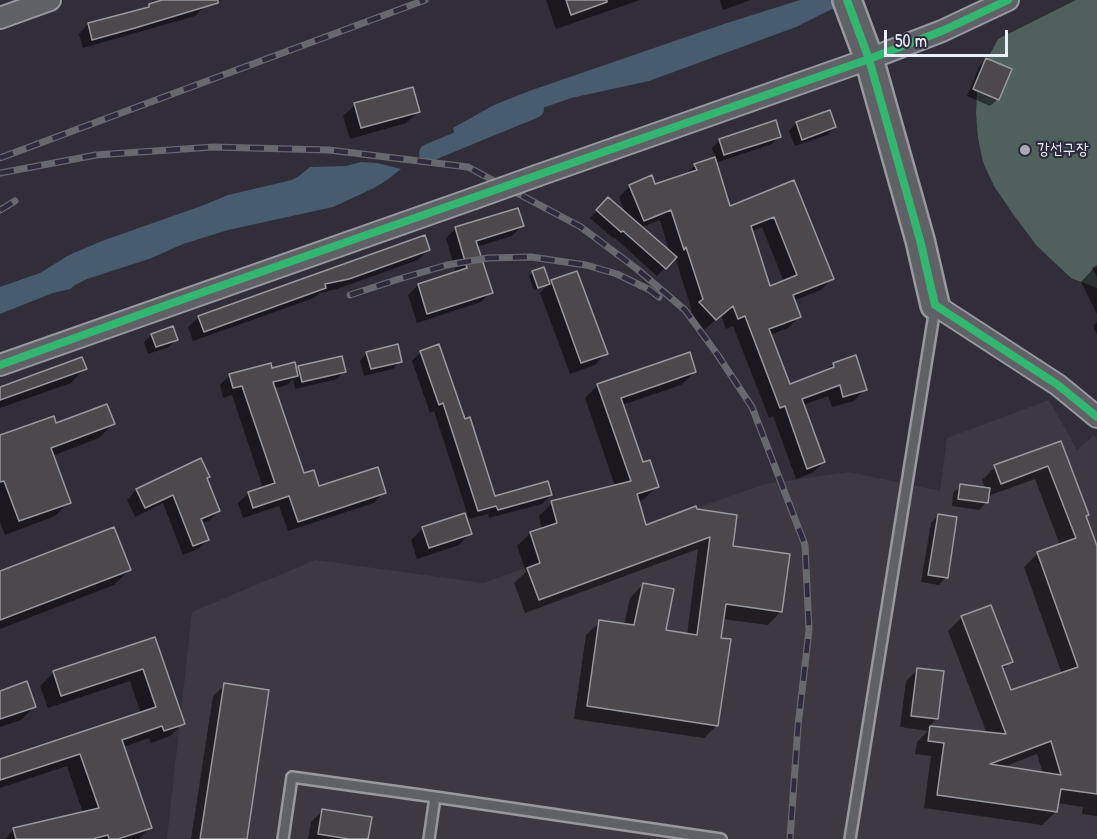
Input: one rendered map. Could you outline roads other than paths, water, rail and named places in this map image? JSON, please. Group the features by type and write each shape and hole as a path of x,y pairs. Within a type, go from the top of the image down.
{"street":[{"path":"0,18 50,0"},
{"path":"847,0 865,47 920,240 935,305 1058,385 1097,417"},
{"path":"0,365 539,175 865,47 942,31 1008,0"}],"lane":[{"path":"850,839 935,305"},
{"path":"283,839 292,777 721,839"},
{"path":"429,839 435,797"}],"water":[{"path":"800,0 835,0 838,6 796,27 649,81 571,98 486,128 457,141 453,128 494,105 724,24"},
{"path":"361,162 401,169 374,188 333,207 228,230 183,244 149,259 87,279 70,289 53,293 0,314 0,287 40,273 69,255 102,241 228,195 292,180 310,167 346,166"}],"waterway":[{"path":"428,153 535,109"}],"railway":[{"path":"0,158 425,0"},
{"path":"0,173 96,155 213,147 329,150 468,167 581,227 637,269 685,310 752,407 805,545 809,630 798,726 790,839"},
{"path":"0,210 15,201"},
{"path":"350,295 447,265 488,258 531,257 586,265 617,274 650,290 659,297"}],"place":[{"name":"강선구장","path":"1025,150"}]}
